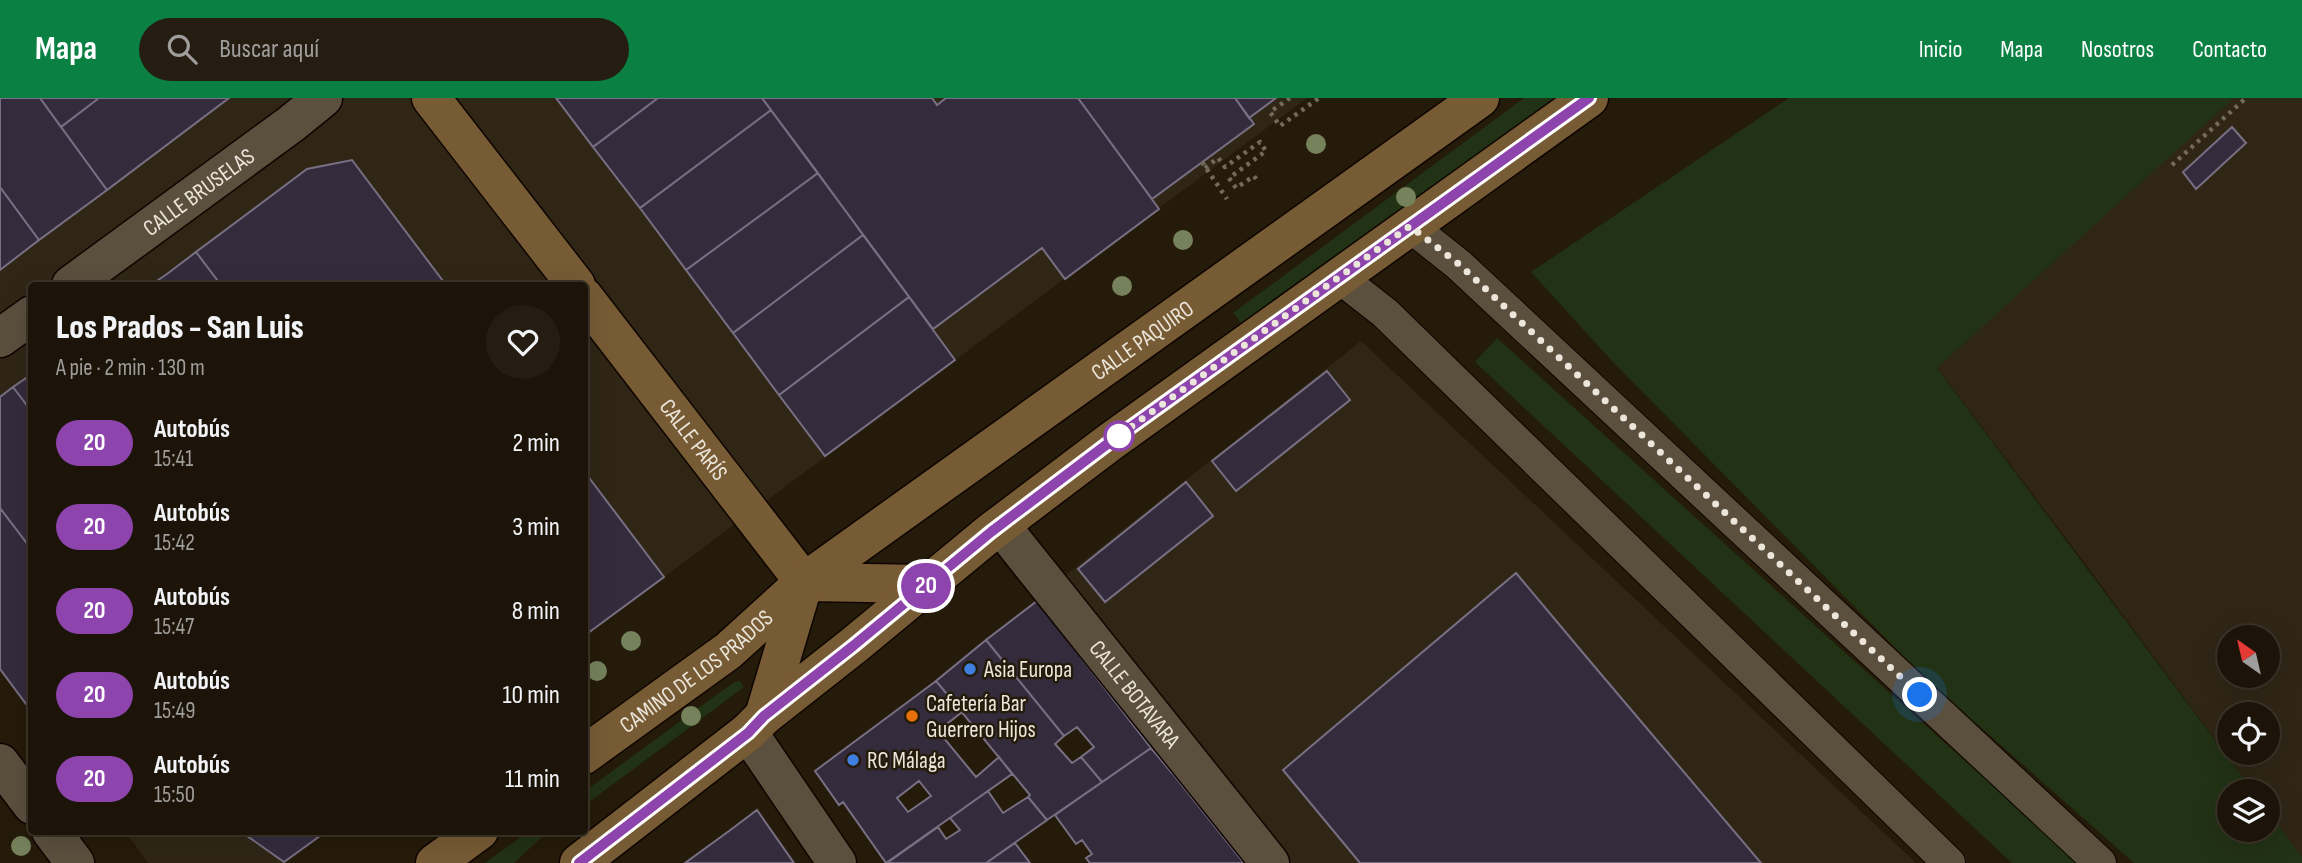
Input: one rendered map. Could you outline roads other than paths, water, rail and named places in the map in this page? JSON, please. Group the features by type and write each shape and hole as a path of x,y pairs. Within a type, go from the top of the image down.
{"main road":[{"path":"431,98 574,282"},
{"name":"CALLE PAQUIRO","path":"804,582 1480,98"},
{"path":"579,863 1000,526 1110,442 1589,98"},
{"name":"CALLE PARÍS","path":"588,301 804,582"},
{"path":"756,724 804,582 929,584"},
{"name":"CAMINO DE LOS PRADOS","path":"588,752 728,651 804,582"},
{"path":"435,863 474,835"}],"street":[{"name":"CALLE BRUSELAS","path":"75,282 323,98"},
{"path":"0,338 28,318"},
{"name":"CALLE BOTAVARA","path":"1000,526 1270,863"},
{"path":"756,724 837,863"},
{"path":"0,763 28,800"},
{"path":"54,835 75,863"}],"lane":[{"path":"1410,226 1460,265 2100,863"},
{"path":"1339,277 1385,313 1949,863"}],"place":[{"name":"Asia Europa","path":"970,669"},
{"name":"Cafetería Bar Guerrero Hijos","path":"912,716"},
{"name":"RC Málaga","path":"853,760"}]}
